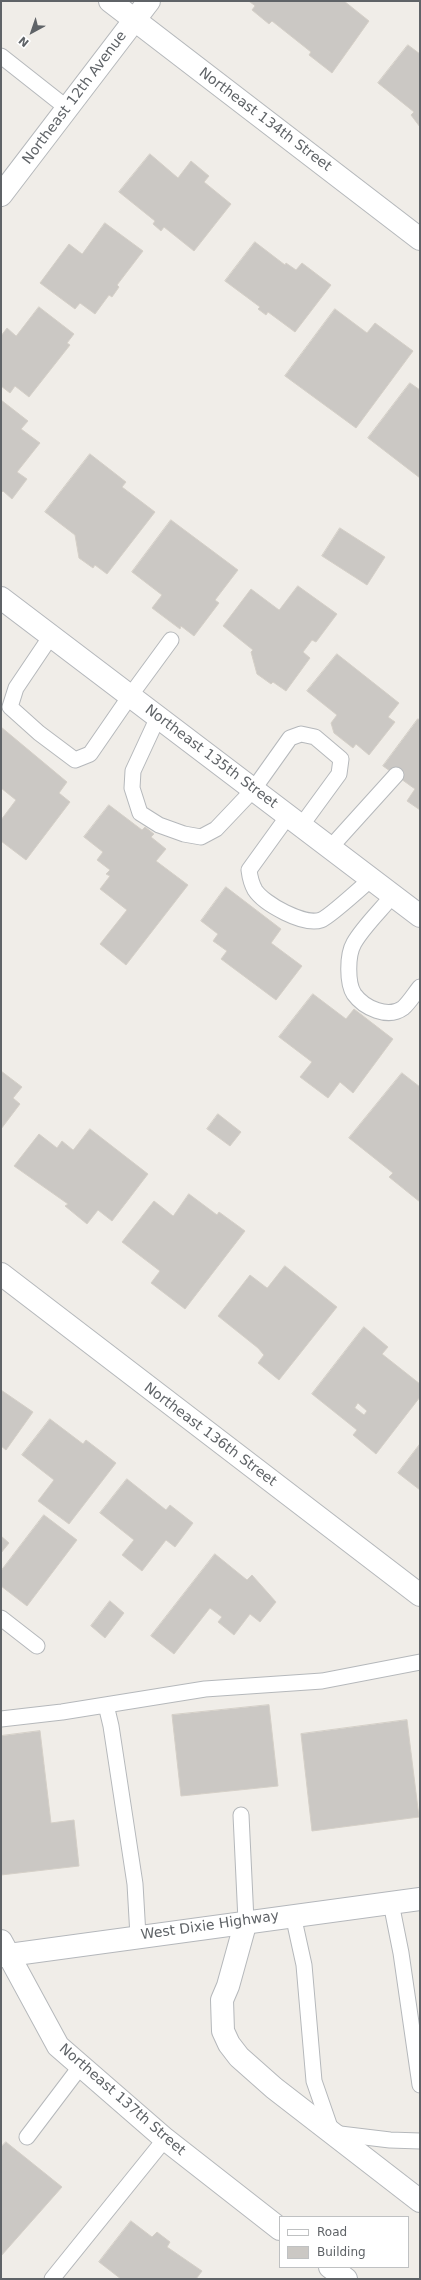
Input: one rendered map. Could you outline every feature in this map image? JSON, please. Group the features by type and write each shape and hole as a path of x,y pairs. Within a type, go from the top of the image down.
{"street":[{"name":"Northeast 134th Street","path":"110,1 420,238"},
{"name":"Northeast 12th Avenue","path":"1,195 149,1"},
{"name":"Northeast 135th Street","path":"1,598 393,896 417,908"},
{"name":"Northeast 136th Street","path":"1,1274 420,1595"},
{"name":"West Dixie Highway","path":"3,1955 246,1921 420,1899"},
{"path":"246,1921 228,1986 222,2000 223,2031 236,2053 255,2072 420,2201"},
{"name":"Northeast 137th Street","path":"3,1955 58,2046 80,2067 165,2139 279,2228"},
{"path":"331,2268 346,2279"}],"lane":[{"path":"1,56 67,108"},
{"path":"51,636 16,688 10,707 75,760 90,754 171,640"},
{"path":"158,717 133,771 132,788 140,813 159,825 184,834 201,837 216,829 253,790 290,738 301,734 314,737 341,759 339,774 250,870 250,880 256,891 265,902 306,920 321,920 371,879"},
{"path":"330,848 396,775"},
{"path":"393,896 353,944 349,966 349,981 355,994 366,1004 376,1010 389,1014 403,1008 420,987"},
{"path":"1,1618 36,1646"},
{"path":"1,1719 106,1705 206,1689 322,1681 420,1662"},
{"path":"106,1705 111,1726 135,1884 138,1936"},
{"path":"241,1815 246,1921"},
{"path":"391,1902 401,1953 420,2085"},
{"path":"293,1915 304,1965 314,2081 332,2133 390,2140 420,2141"},
{"path":"28,2137 80,2067"},
{"path":"52,2279 165,2139"}],"building":[{"path":"249,1 344,1 369,21 332,73 309,55 311,52 272,21 269,24 252,10 255,6"},
{"path":"408,45 420,54 420,127 411,115 414,112 378,83"},
{"path":"150,154 178,178 191,161 209,176 204,182 231,204 194,251 164,227 161,231 153,224 155,221 119,192"},
{"path":"105,223 143,251 117,285 119,287 112,297 109,295 95,314 80,303 75,309 40,283 69,244 82,254"},
{"path":"255,242 285,265 286,263 296,270 302,263 331,285 295,332 268,312 266,315 258,309 260,307 225,281"},
{"path":"39,307 74,334 67,343 70,345 29,397 15,386 10,393 1,386 1,336 7,328 16,336"},
{"path":"335,309 367,333 375,323 413,351 356,428 285,376"},
{"path":"410,383 420,390 420,478 368,438"},
{"path":"1,400 28,421 21,429 40,443 17,472 27,479 12,499 3,491 1,493"},
{"path":"90,454 126,482 122,487 155,512 107,574 95,565 93,568 79,558 75,535 45,512"},
{"path":"171,520 238,570 215,600 219,603 194,636 181,626 180,629 152,608 162,595 132,572"},
{"path":"340,528 385,557 367,585 322,556"},
{"path":"298,586 337,614 316,642 312,640 303,652 310,658 286,691 273,682 271,684 257,674 251,652 253,650 223,626 251,589 279,610"},
{"path":"337,654 399,703 388,717 395,722 369,755 356,744 353,748 334,733 331,723 337,715 307,691"},
{"path":"418,719 420,720 420,810 407,801 415,789 383,766"},
{"path":"1,727 67,782 59,793 70,802 26,860 1,841 1,820 16,800 1,788"},
{"path":"109,805 142,830 145,827 154,834 151,837 166,849 156,861 188,885 126,965 100,944 127,910 100,889 110,876 106,874 110,870 97,860 103,852 84,837"},
{"path":"226,887 281,929 271,943 302,966 276,1000 221,959 227,951 213,941 218,934 201,921"},
{"path":"313,994 346,1019 354,1009 393,1039 353,1093 340,1082 328,1098 300,1077 312,1062 279,1037"},
{"path":"1,1071 22,1087 13,1098 20,1104 1,1129"},
{"path":"402,1073 420,1087 420,1202 389,1177 393,1173 349,1138"},
{"path":"218,1114 241,1132 230,1146 207,1129"},
{"path":"90,1129 148,1174 112,1221 98,1210 87,1224 65,1206 68,1204 14,1166 39,1134 57,1148 62,1141 73,1150"},
{"path":"189,1194 217,1215 219,1212 245,1231 185,1309 151,1283 160,1271 122,1242 154,1201 173,1216"},
{"path":"285,1266 337,1307 279,1380 258,1363 264,1355 258,1348 218,1316 250,1275 267,1288"},
{"path":"364,1327 388,1347 382,1354 420,1384 420,1397 376,1454 353,1435 357,1430 312,1394","holes":["358,1403 367,1411 364,1415 355,1408"]},
{"path":"1,1390 33,1412 6,1450 1,1446"},
{"path":"50,1419 83,1444 86,1440 116,1463 69,1524 38,1501 54,1480 22,1455"},
{"path":"420,1444 420,1490 398,1473"},
{"path":"127,1479 166,1510 170,1505 193,1523 175,1547 166,1540 142,1571 122,1555 134,1540 100,1513"},
{"path":"44,1515 77,1540 27,1606 1,1586 1,1571"},
{"path":"1,1536 9,1543 1,1553"},
{"path":"215,1554 247,1580 252,1575 276,1602 260,1622 250,1614 234,1635 218,1622 222,1617 210,1608 174,1654 151,1636"},
{"path":"110,1601 124,1613 105,1638 91,1626"},
{"path":"269,1705 278,1786 181,1796 172,1715"},
{"path":"407,1720 419,1817 312,1831 301,1734"},
{"path":"40,1731 51,1823 74,1820 79,1866 1,1875 1,1736"},
{"path":"6,2142 62,2187 1,2256 1,2147"},
{"path":"131,2221 152,2237 157,2232 170,2242 167,2247 202,2271 196,2279 121,2279 99,2262"}]}
